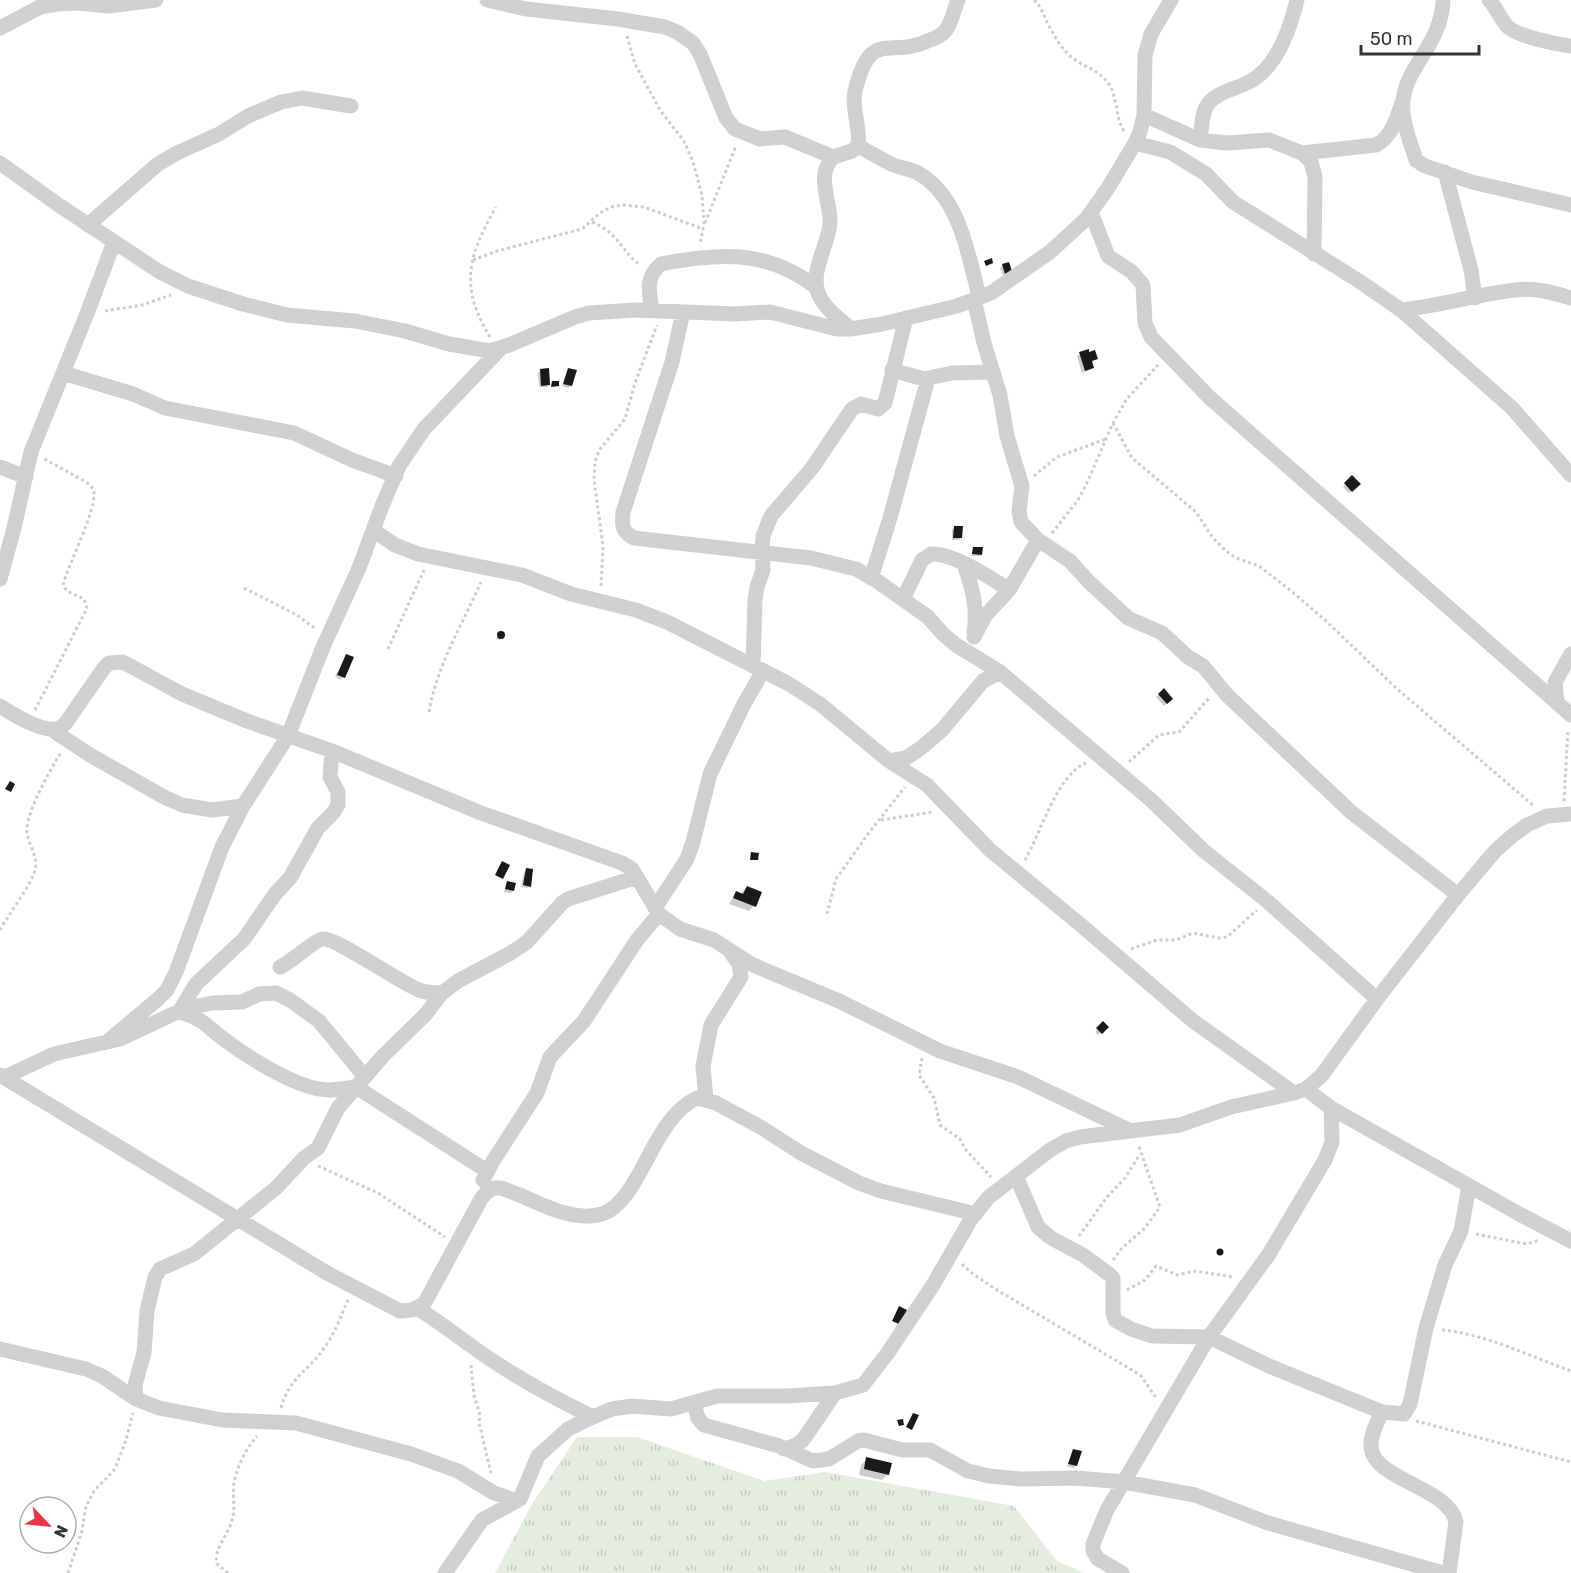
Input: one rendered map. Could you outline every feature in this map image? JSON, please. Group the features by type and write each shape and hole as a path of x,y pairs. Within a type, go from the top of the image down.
{"street":[{"path":"0,28 40,7 78,3 108,6 156,0"},
{"path":"487,0 526,9 665,27 677,32 693,43 711,77 730,124 742,133 760,139 785,138 833,157"},
{"path":"851,329 824,304 818,288 819,266 830,222 824,175 833,157 852,151 858,146 855,93 869,56 876,49 914,46 939,36 946,31 958,0"},
{"path":"0,163 159,272 188,286 243,304 287,315 355,321 482,350 499,348 582,315 634,310 770,312 837,329 851,329 957,306 991,293 1050,252 1090,212 1108,188 1134,145 1144,115 1145,55 1151,34 1171,0"},
{"path":"1200,140 1207,105 1212,100 1251,81 1269,67 1281,46 1297,0"},
{"path":"1302,153 1366,148 1381,143 1391,131 1409,80 1440,24 1443,0"},
{"path":"1489,0 1506,25 1515,31 1571,46"},
{"path":"88,225 158,164 219,134 248,116 280,102 302,98 351,106"},
{"path":"1403,101 1408,136 1416,160 1421,164 1472,182 1571,205"},
{"path":"1144,115 1200,140 1227,143 1269,140 1302,153 1311,162 1316,177 1314,254"},
{"path":"1134,145 1170,152 1206,174 1233,202 1401,310 1512,408 1571,475"},
{"path":"858,146 921,175 946,201 956,218 966,245 1007,436 1022,486 1019,511 1021,522 1041,542 1070,561 1088,582 1128,618 1162,633 1188,657 1203,666 1219,687 1351,813 1458,895"},
{"path":"1445,172 1471,270 1475,298"},
{"path":"1090,212 1108,256 1124,266 1143,285 1143,312 1147,331 1168,355 1210,398 1570,714"},
{"path":"0,579 31,452 114,242"},
{"path":"656,310 649,281 651,273 661,264 698,257 744,257 760,260 794,273 818,288"},
{"path":"1401,310 1435,306 1518,289 1554,293 1571,298"},
{"path":"683,312 672,362 623,512 623,530 634,538 762,551 836,563 856,569 871,578 928,617 943,634 1000,672 1151,800 1204,851 1267,901 1377,999"},
{"path":"471,1219 487,1171 537,1093 550,1057 584,1021 657,911 687,859 710,774 744,704 758,668 755,600 763,570 763,536 771,516 812,468 852,409 861,404 878,409 885,403 906,318"},
{"path":"107,1042 167,990 176,972 213,870 243,806 288,736 399,466 424,429 499,348"},
{"path":"892,370 916,378 928,379 952,373 993,372"},
{"path":"63,373 133,394 165,408 294,433 352,460 396,476"},
{"path":"871,578 928,379"},
{"path":"0,467 26,477"},
{"path":"373,530 395,545 430,558 522,575 571,594 636,610 667,622 758,668 820,704 889,761 927,784 984,844 1193,1021 1300,1091 1469,1186 1571,1240"},
{"path":"974,637 985,616 1009,590 1041,542"},
{"path":"903,599 927,555 935,553 964,564 1009,590"},
{"path":"964,564 973,589 976,620 975,649 979,658"},
{"path":"1557,703 1555,682 1571,654"},
{"path":"52,730 58,729 65,723 109,663 123,662 182,694 247,721 332,751 481,813 622,863 632,869 657,911 680,929 714,940 753,965 839,1001 930,1047 1018,1077 1133,1131"},
{"path":"889,761 906,758 921,748 942,730 983,681 1000,672"},
{"path":"0,706 29,722 52,730 164,797 182,805 212,810 243,806"},
{"path":"179,1012 196,984 244,939 275,894 290,878 318,828 338,805 338,792 330,777 332,751"},
{"path":"445,1573 482,1520 522,1496 538,1456 568,1429 593,1417 612,1409 632,1406 671,1409 717,1396 835,1393 856,1388 867,1382 933,1285 976,1214 996,1190 1050,1150 1066,1141 1080,1137 1180,1125 1231,1107 1300,1091 1322,1075 1377,999 1458,895 1512,836 1527,825 1547,816 1567,814"},
{"path":"136,1399 135,1385 144,1353 147,1311 155,1277 163,1266 194,1254 276,1188 304,1158 318,1148 338,1108 382,1057 425,1015 442,993 458,981 527,942 568,899 637,877"},
{"path":"280,968 324,938 338,943 360,958 420,991 442,993"},
{"path":"706,1100 703,1066 711,1025 741,977 739,964 729,950"},
{"path":"2,1076 54,1054 107,1042 137,1032 193,1006 242,1002 265,993 276,993 319,1021 361,1082 487,1171"},
{"path":"179,1012 202,1020 216,1034 236,1048 296,1082 330,1090 361,1082"},
{"path":"2,1076 354,1288 400,1311 418,1309 424,1304 486,1192 500,1188 565,1212 584,1216 599,1215 611,1210 621,1202 651,1149 681,1108 697,1098 716,1103 801,1153 859,1183 881,1191 976,1214"},
{"path":"1122,1573 1098,1559 1093,1551 1093,1544 1107,1510 1209,1337 1269,1254 1330,1151 1333,1134 1331,1108"},
{"path":"1016,1176 1038,1227 1113,1278 1115,1320 1131,1329 1152,1336 1209,1337 1269,1366 1383,1412 1400,1415 1404,1414 1410,1404 1426,1328 1445,1264 1461,1231 1469,1186"},
{"path":"418,1309 548,1396 593,1417"},
{"path":"0,1349 86,1369 102,1376 136,1399 159,1408 211,1418 296,1423 429,1460 458,1471 498,1495 517,1501"},
{"path":"784,1449 803,1440 835,1393"},
{"path":"694,1403 698,1418 704,1425 784,1449 809,1460 834,1457 858,1441 864,1440 902,1450 930,1450 968,1471 989,1476 1021,1479 1076,1478 1124,1482 1195,1494 1268,1523 1443,1573"},
{"path":"1383,1412 1372,1434 1371,1445 1376,1460 1386,1469 1444,1502 1455,1514 1456,1522 1449,1573"}],"path":[{"path":"1034,0 1041,5 1052,33 1066,52 1073,59 1104,76 1112,88 1120,124 1134,145"},
{"path":"623,20 635,64 660,110 684,141 693,162 702,195 704,224"},
{"path":"698,257 704,224 742,133"},
{"path":"496,207 479,236 473,260 470,290 476,310 499,348"},
{"path":"473,260 528,242 582,229 600,213 611,207 644,207 703,229"},
{"path":"592,222 615,236 636,263 651,273"},
{"path":"88,311 142,305 165,298 188,286"},
{"path":"600,600 603,546 594,480 595,461 600,449 625,419 635,383 653,339 656,310"},
{"path":"1041,542 1078,500 1126,400 1168,355"},
{"path":"1113,423 1132,458 1196,512 1213,538 1226,551 1236,558 1259,566 1290,590 1396,688 1513,790 1547,816"},
{"path":"1022,486 1057,457 1106,440"},
{"path":"29,722 87,608 84,599 67,591 63,585 90,511 94,492 92,486 86,482 31,452"},
{"path":"388,649 430,558"},
{"path":"429,712 432,696 450,646 486,569"},
{"path":"244,588 295,614 328,636"},
{"path":"1118,772 1159,735 1179,732 1219,687"},
{"path":"1567,814 1566,744 1570,714"},
{"path":"0,930 35,870 33,850 27,832 28,826 50,770 68,741"},
{"path":"1022,875 1023,863 1055,799 1069,777 1080,765 1102,758"},
{"path":"827,914 836,879 913,776"},
{"path":"879,820 950,809"},
{"path":"1113,952 1157,940 1176,940 1193,933 1218,938 1227,937 1267,901"},
{"path":"930,1047 922,1058 919,1075 934,1098 940,1125 960,1139 965,1149 991,1176 996,1190"},
{"path":"1107,1272 1117,1253 1144,1229 1160,1207 1133,1131"},
{"path":"1070,1248 1107,1197 1125,1178 1140,1154"},
{"path":"304,1158 330,1173 378,1193 457,1245"},
{"path":"1461,1231 1527,1244 1534,1244 1554,1232"},
{"path":"951,1253 982,1281 1141,1376 1166,1413"},
{"path":"1113,1298 1144,1280 1156,1266 1177,1275 1195,1271 1250,1280"},
{"path":"228,1573 217,1564 216,1555 232,1522 235,1509 234,1482 246,1451 274,1422 290,1388 304,1368 325,1348 354,1288"},
{"path":"1426,1328 1460,1332 1571,1371"},
{"path":"474,1347 471,1365 472,1381 487,1459 498,1495"},
{"path":"68,1573 82,1531 86,1506 94,1491 115,1469 126,1440 136,1399"},
{"path":"1400,1415 1432,1426 1571,1462"}],"green space":[{"path":"577,1437 637,1437 764,1481 825,1472 1014,1506 1057,1561 1084,1573 495,1573 532,1504"}],"building":[{"path":"992,258 993,263 986,266 984,261"},
{"path":"1009,262 1012,271 1005,274 1002,264"},
{"path":"1089,349 1089,352 1095,350 1098,359 1092,361 1094,368 1085,371 1079,352"},
{"path":"549,368 550,385 541,386 540,369"},
{"path":"568,368 577,370 572,386 563,384"},
{"path":"552,381 559,381 559,386 551,387"},
{"path":"1352,475 1361,484 1352,492 1344,483"},
{"path":"954,526 963,526 962,538 953,538"},
{"path":"973,547 983,547 982,555 972,554"},
{"path":"501,631 505,635 501,639 497,635"},
{"path":"346,654 354,657 345,678 337,675"},
{"path":"1164,688 1173,699 1167,704 1158,694"},
{"path":"10,781 15,784 11,792 5,789"},
{"path":"751,852 759,853 758,860 750,860"},
{"path":"502,861 510,865 503,879 495,875"},
{"path":"526,868 533,869 531,887 523,885"},
{"path":"507,881 516,883 514,891 505,889"},
{"path":"747,886 762,892 756,907 733,898 736,891 743,894"},
{"path":"1103,1021 1109,1027 1102,1034 1096,1028"},
{"path":"1220,1248 1224,1252 1220,1256 1216,1252"},
{"path":"899,1306 907,1310 901,1325 892,1321"},
{"path":"913,1413 919,1415 912,1430 906,1427"},
{"path":"903,1419 904,1425 899,1426 897,1420"},
{"path":"1073,1449 1082,1451 1077,1466 1068,1464"},
{"path":"866,1457 892,1463 889,1475 864,1469"}]}
